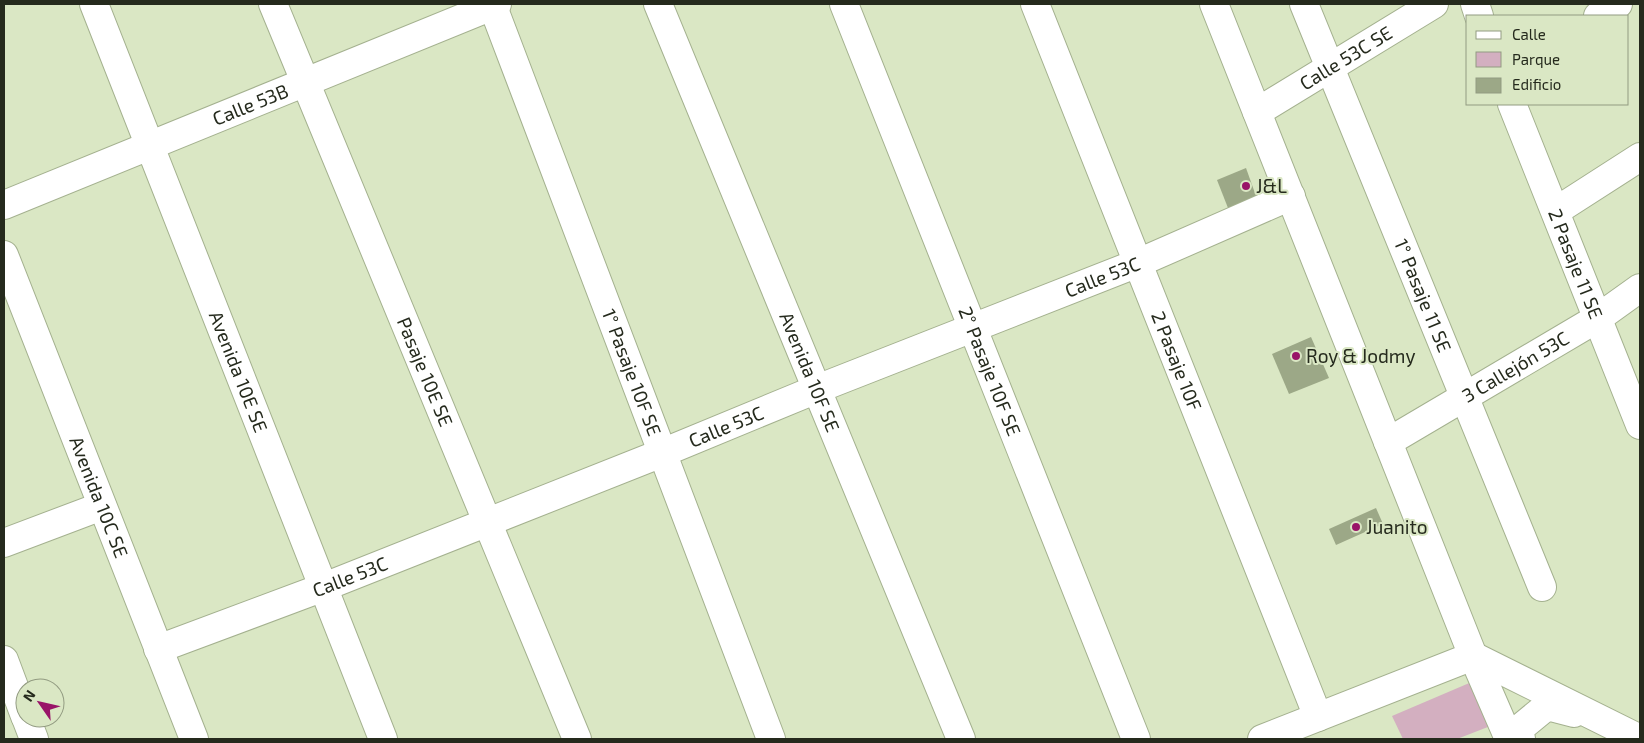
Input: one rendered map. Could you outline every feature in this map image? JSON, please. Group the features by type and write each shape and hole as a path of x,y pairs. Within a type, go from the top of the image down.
{"street":[{"name":"Avenida 10E SE","path":"94,4 383,739"},
{"name":"Pasaje 10E SE","path":"273,4 578,739"},
{"name":"Calle 53B","path":"4,205 494,4"},
{"name":"1° Pasaje 10F SE","path":"494,4 771,739"},
{"name":"Avenida 10F SE","path":"658,4 961,739"},
{"name":"2° Pasaje 10F SE","path":"844,4 1136,739"},
{"name":"2 Pasaje 10F","path":"1034,4 1318,717"},
{"path":"1214,4 1388,442 1509,739"},
{"name":"1° Pasaje 11 SE","path":"1304,4 1542,587"},
{"name":"Calle 53C SE","path":"1257,112 1434,4"},
{"path":"1600,15 1618,4"},
{"name":"2 Pasaje 11 SE","path":"1512,105 1640,425"},
{"path":"1556,211 1640,158"},
{"name":"Calle 53C","path":"158,649 324,587 662,453 816,389 1138,263 1291,196"},
{"name":"Avenida 10C SE","path":"4,255 194,739"},
{"name":"3 Callejón 53C","path":"1388,442 1598,318 1640,288"},
{"path":"4,543 102,506"},
{"path":"1262,739 1474,656 1640,739"},
{"path":"4,660 15,690"},
{"path":"1521,739 1519,729 1547,706 1606,723"}],"green space":[{"path":"1474,681 1493,725 1457,739 1403,739 1392,716"}],"building":[{"path":"1246,168 1256,196 1228,208 1217,180"},
{"path":"1311,337 1329,378 1289,394 1272,354"},
{"name":"Juanito","path":"1376,508 1383,524 1336,545 1329,529"}],"place":[{"name":"J&L","path":"1246,186"},
{"name":"Roy & Jodmy","path":"1296,356"},
{"name":"Juanito","path":"1356,527"}]}
